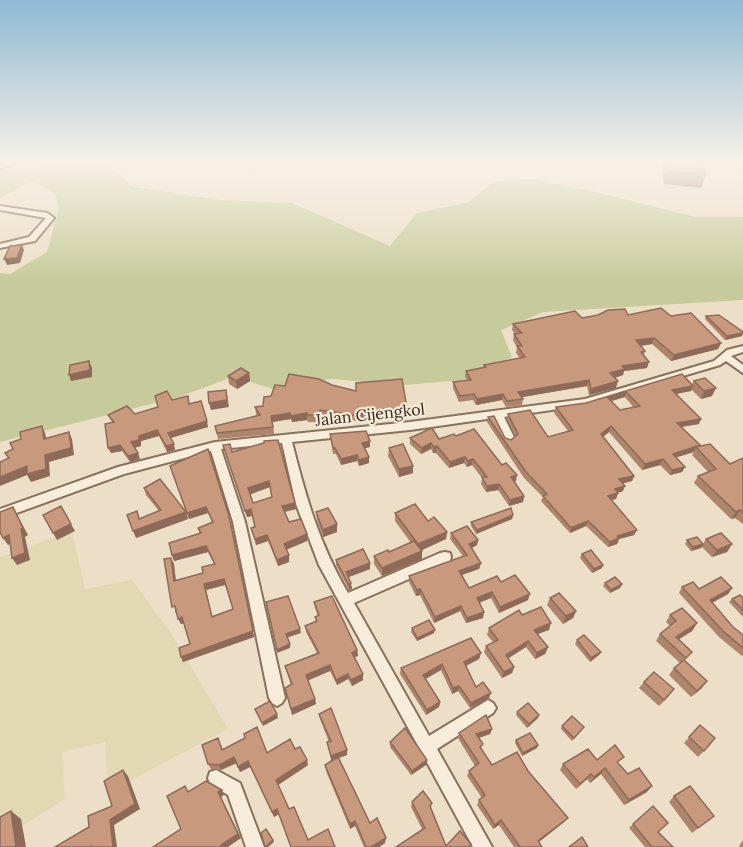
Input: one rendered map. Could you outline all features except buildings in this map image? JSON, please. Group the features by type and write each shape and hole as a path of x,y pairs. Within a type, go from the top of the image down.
{"street":[{"path":"0,208 47,215 50,218 32,239 0,246"},
{"name":"Jalan Cijengkol","path":"0,514 122,470 215,446 585,402 717,363 726,351 743,349"},
{"path":"726,351 743,370"},
{"path":"497,414 510,439"},
{"path":"286,438 302,504 325,565 425,748 483,847"},
{"path":"215,446 239,522 277,698"},
{"path":"344,602 445,557"},
{"path":"425,748 488,708"},
{"path":"216,778 234,789 255,847"}],"shaded area":[{"path":"72,531 85,589 132,580 170,632 228,729 108,792 105,742 62,752 65,799 0,840 0,557"}],"green space":[{"path":"58,203 292,203 390,246 417,213 467,203 637,203 695,217 743,217 743,300 543,312 501,330 512,357 473,379 405,385 331,379 280,391 233,377 179,397 0,442 0,273 10,274 47,252 59,208"}]}
